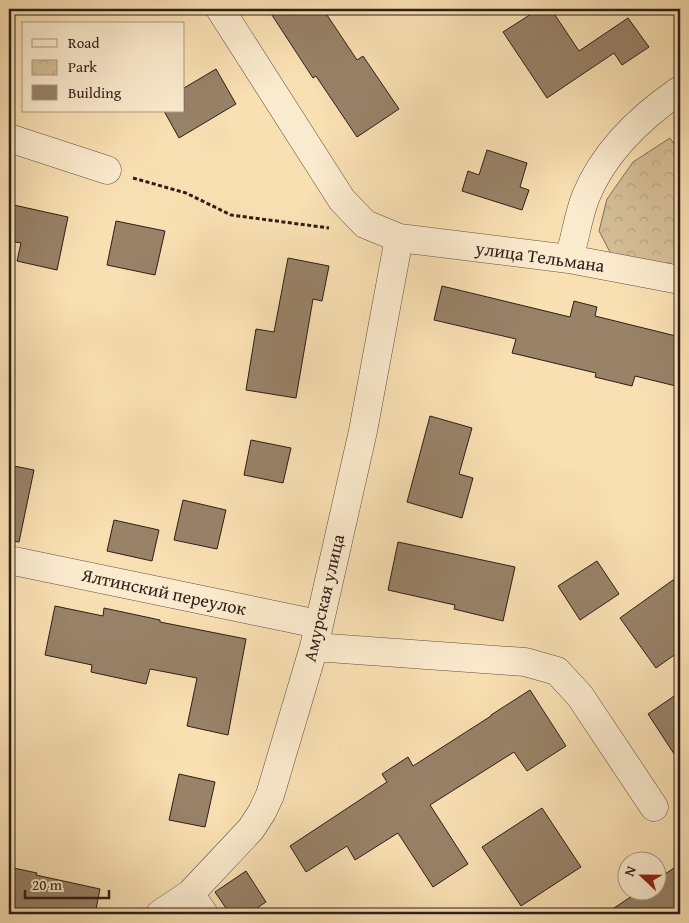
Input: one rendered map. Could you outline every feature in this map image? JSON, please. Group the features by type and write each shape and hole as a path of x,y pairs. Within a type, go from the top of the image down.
{"street":[{"name":"улица Тельмана","path":"220,9 342,200 365,224 399,238 569,259 680,280"},
{"path":"569,259 586,196 599,172 616,147 641,120 680,90"},
{"path":"9,138 107,170"},
{"name":"Амурская улица","path":"160,914 197,904 251,829 270,795 316,636 363,431 399,238"},
{"name":"Ялтинский переулок","path":"9,560 316,636 525,662 558,671 580,696 654,807"}],"path":[{"path":"107,170 186,193 231,215 330,228"}],"green space":[{"path":"670,138 680,153 680,269 612,256 599,231 607,199 633,162"}],"building":[{"path":"268,9 323,9 357,60 363,56 399,109 357,137 316,76 313,78"},
{"path":"539,9 551,9 579,51 628,18 649,47 622,65 614,53 547,98 503,32"},
{"path":"216,69 236,104 179,138 165,112 185,112 185,87"},
{"path":"487,150 527,163 520,187 529,190 522,210 462,191 468,171 479,175"},
{"path":"9,204 68,217 57,270 17,261 21,243 9,241"},
{"path":"116,221 165,231 155,275 107,265"},
{"path":"288,258 329,266 322,301 313,299 296,398 246,390 256,329 274,332"},
{"path":"442,286 570,317 574,301 597,307 595,316 680,337 680,387 635,376 632,386 595,377 596,373 512,353 516,339 434,320"},
{"path":"430,416 472,428 459,474 473,478 462,518 407,502"},
{"path":"251,440 291,448 283,483 244,475"},
{"path":"9,465 34,470 19,542 9,541"},
{"path":"183,500 226,510 217,549 174,540"},
{"path":"114,520 159,530 152,561 107,551"},
{"path":"398,542 515,567 503,621 454,609 455,605 388,590"},
{"path":"597,561 619,594 580,620 558,586"},
{"path":"680,575 680,651 656,668 620,618"},
{"path":"55,606 103,616 104,608 160,620 160,622 246,639 228,735 187,726 197,678 150,669 146,684 91,672 92,665 45,655"},
{"path":"530,690 566,746 527,771 514,752 430,805 468,864 433,887 398,833 355,860 347,846 306,872 290,846 387,782 382,774 408,757 413,766"},
{"path":"680,692 680,763 648,714"},
{"path":"179,774 215,782 205,827 169,820"},
{"path":"542,808 581,867 521,906 482,847"},
{"path":"680,864 680,914 605,914 626,900 666,900 666,873"},
{"path":"9,867 100,889 95,914 9,914"},
{"path":"246,871 266,902 248,914 230,914 215,892"}]}
